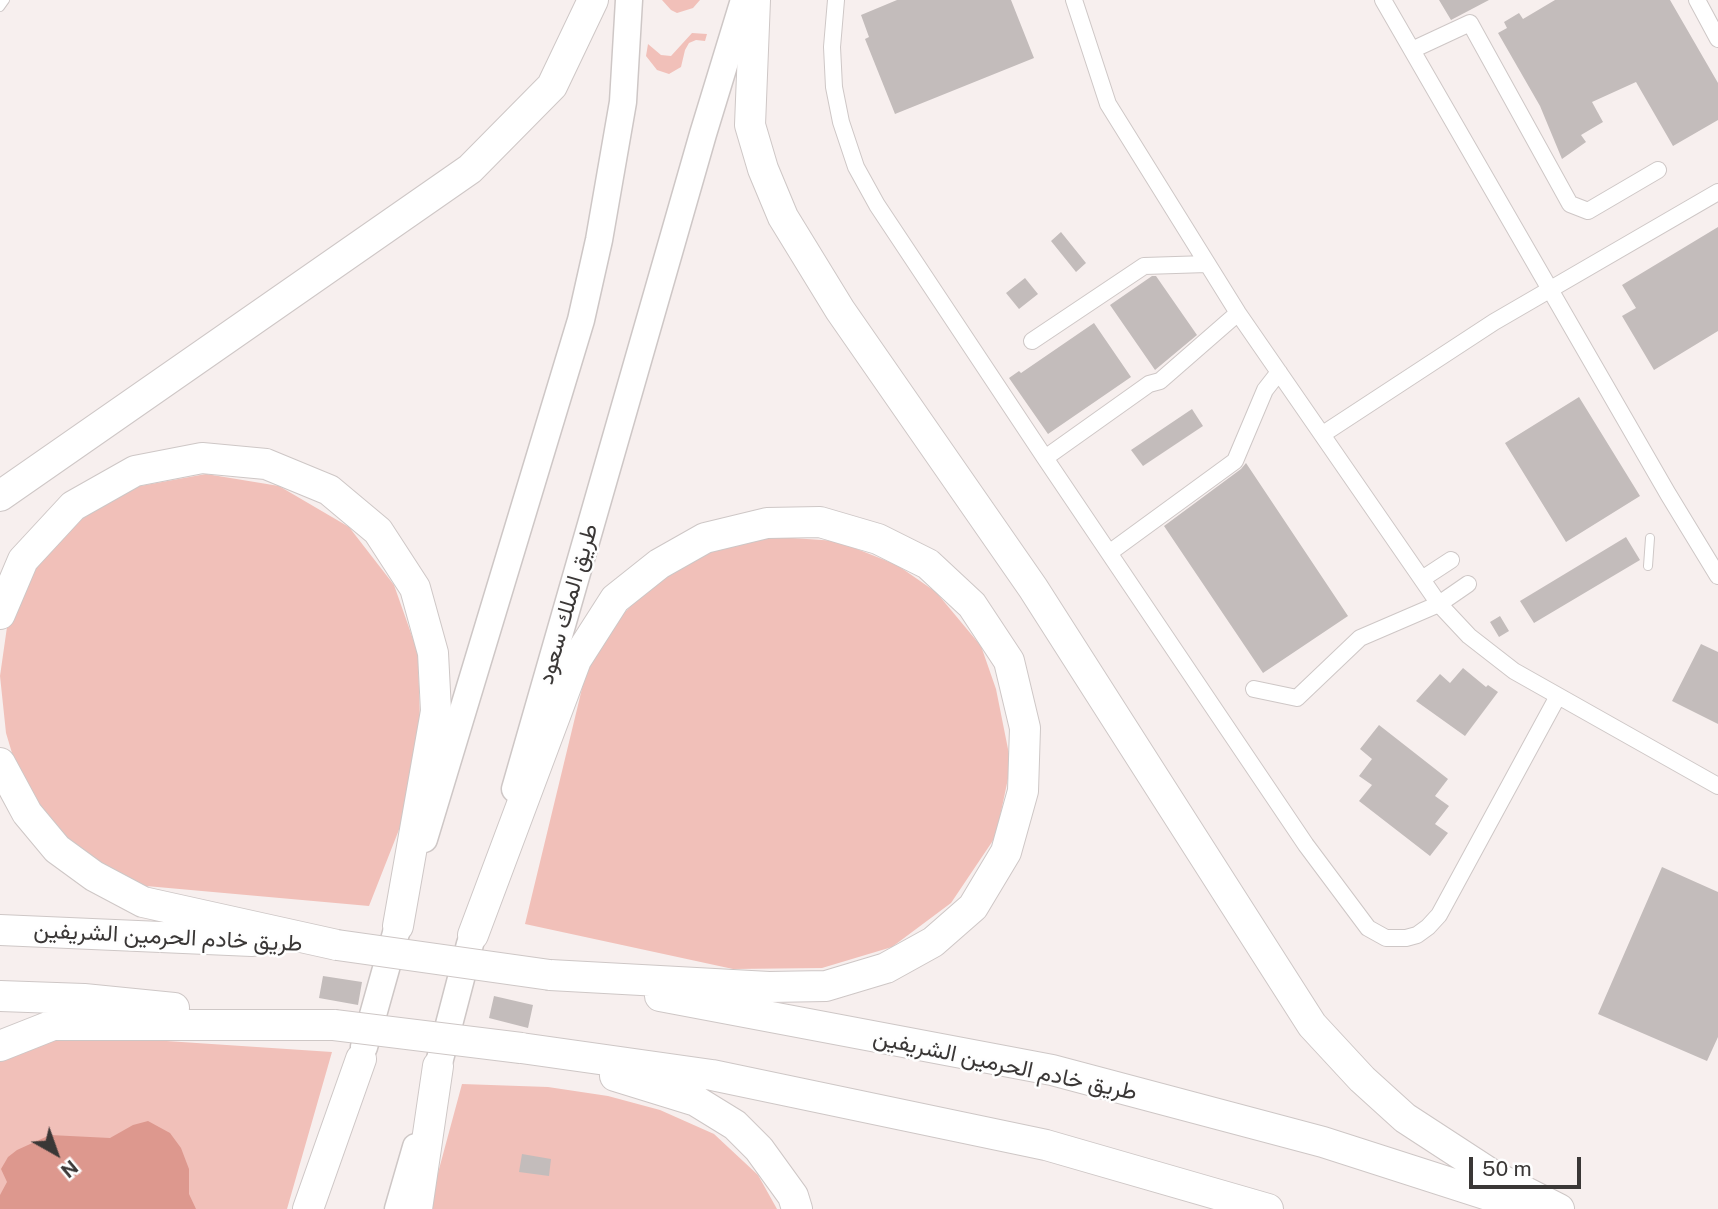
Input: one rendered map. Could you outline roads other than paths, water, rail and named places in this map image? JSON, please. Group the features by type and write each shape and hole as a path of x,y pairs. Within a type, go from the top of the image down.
{"highway":[{"path":"0,496 470,169 552,86 593,0"},
{"path":"755,0 750,125 762,169 783,218 840,310 1033,588 1312,1026 1362,1079 1405,1118 1494,1176 1559,1209"},
{"path":"0,614 23,561 73,506 135,471 202,458 266,464 329,490 378,531 386,542 415,588 433,653 436,711 398,926"},
{"path":"0,763 27,813 57,849 94,876 143,902 337,945 550,975 769,987 826,986 886,968 933,942 973,907 1006,852 1023,792 1025,728 1009,661 972,606 928,564 878,539 820,522 766,523 705,538 659,564 615,599 576,660 473,935"},
{"name":"طريق خادم الحرمين الشريفين","path":"0,930 337,945"},
{"name":"طريق خادم الحرمين الشريفين","path":"550,975 1052,1070 1323,1142 1532,1209"},
{"path":"0,996 84,999 334,1025 712,1075 1020,1140 1268,1209"},
{"path":"0,1046 53,1025 334,1025"},
{"path":"521,1048 696,1101 735,1125 759,1149 793,1196 797,1209"},
{"path":"309,1209 361,1059"},
{"path":"417,1209 438,1066"}],"main road":[{"path":"322,1209 398,926 581,320 599,240 623,102 629,0"},
{"name":"طريق الملك سعود","path":"398,1209 473,935 744,0"}],"street":[{"path":"836,0 832,47 834,87 841,122 856,167 877,205 1109,553 1339,891 1368,928 1386,938 1417,935 1438,915 1558,695"},
{"path":"1074,0 1108,104 1238,313 1439,604 1461,629 1490,655 1514,671 1718,786"},
{"path":"1383,0 1718,576"},
{"path":"1697,0 1718,39"},
{"path":"1412,50 1471,23 1570,204 1588,211 1658,170"},
{"path":"1323,435 1494,322 1718,192"},
{"path":"1032,341 1144,266 1208,264"},
{"path":"1045,458 1149,384 1160,381 1238,313"},
{"path":"1109,553 1235,461 1265,390 1279,372"},
{"path":"1422,579 1451,560"},
{"path":"1254,689 1297,698 1360,638 1439,604 1468,584"}],"lane":[{"path":"0,7 5,0"},
{"path":"1648,566 1650,538"}]}
